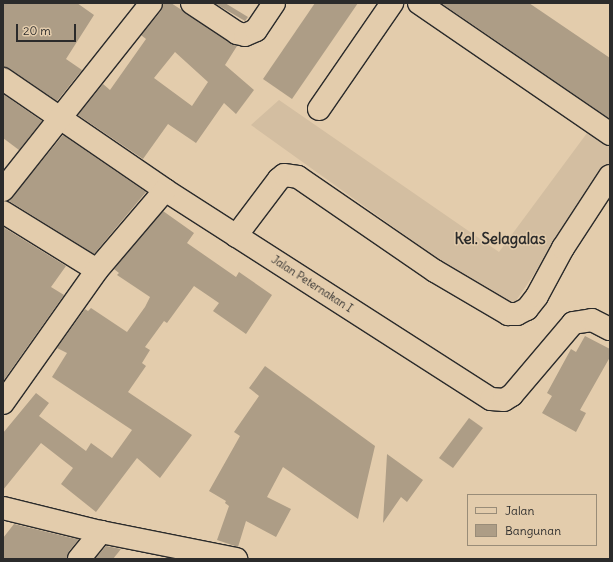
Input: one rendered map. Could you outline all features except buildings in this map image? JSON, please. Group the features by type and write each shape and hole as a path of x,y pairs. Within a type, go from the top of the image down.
{"street":[{"path":"3,190 151,3"},
{"path":"192,3 238,33 245,35 256,30 274,3"},
{"path":"320,109 392,3"},
{"path":"419,3 610,134"},
{"name":"Jalan Peternakan I","path":"3,79 164,190 494,400 504,400 512,395 573,323 592,320 610,329"},
{"path":"236,236 279,179 284,175 298,177 435,271 508,314 517,314 527,309 537,296 563,248 610,176"},
{"path":"3,403 97,270 164,190"},
{"path":"3,212 97,270"},
{"path":"3,508 101,532 236,559"},
{"path":"80,559 101,532"}],"shaded area":[{"path":"279,100 499,252 590,129 610,145 610,163 511,308 480,289 251,125"}],"district":[{"name":"Kel. Selagalas","path":"500,239"}]}
